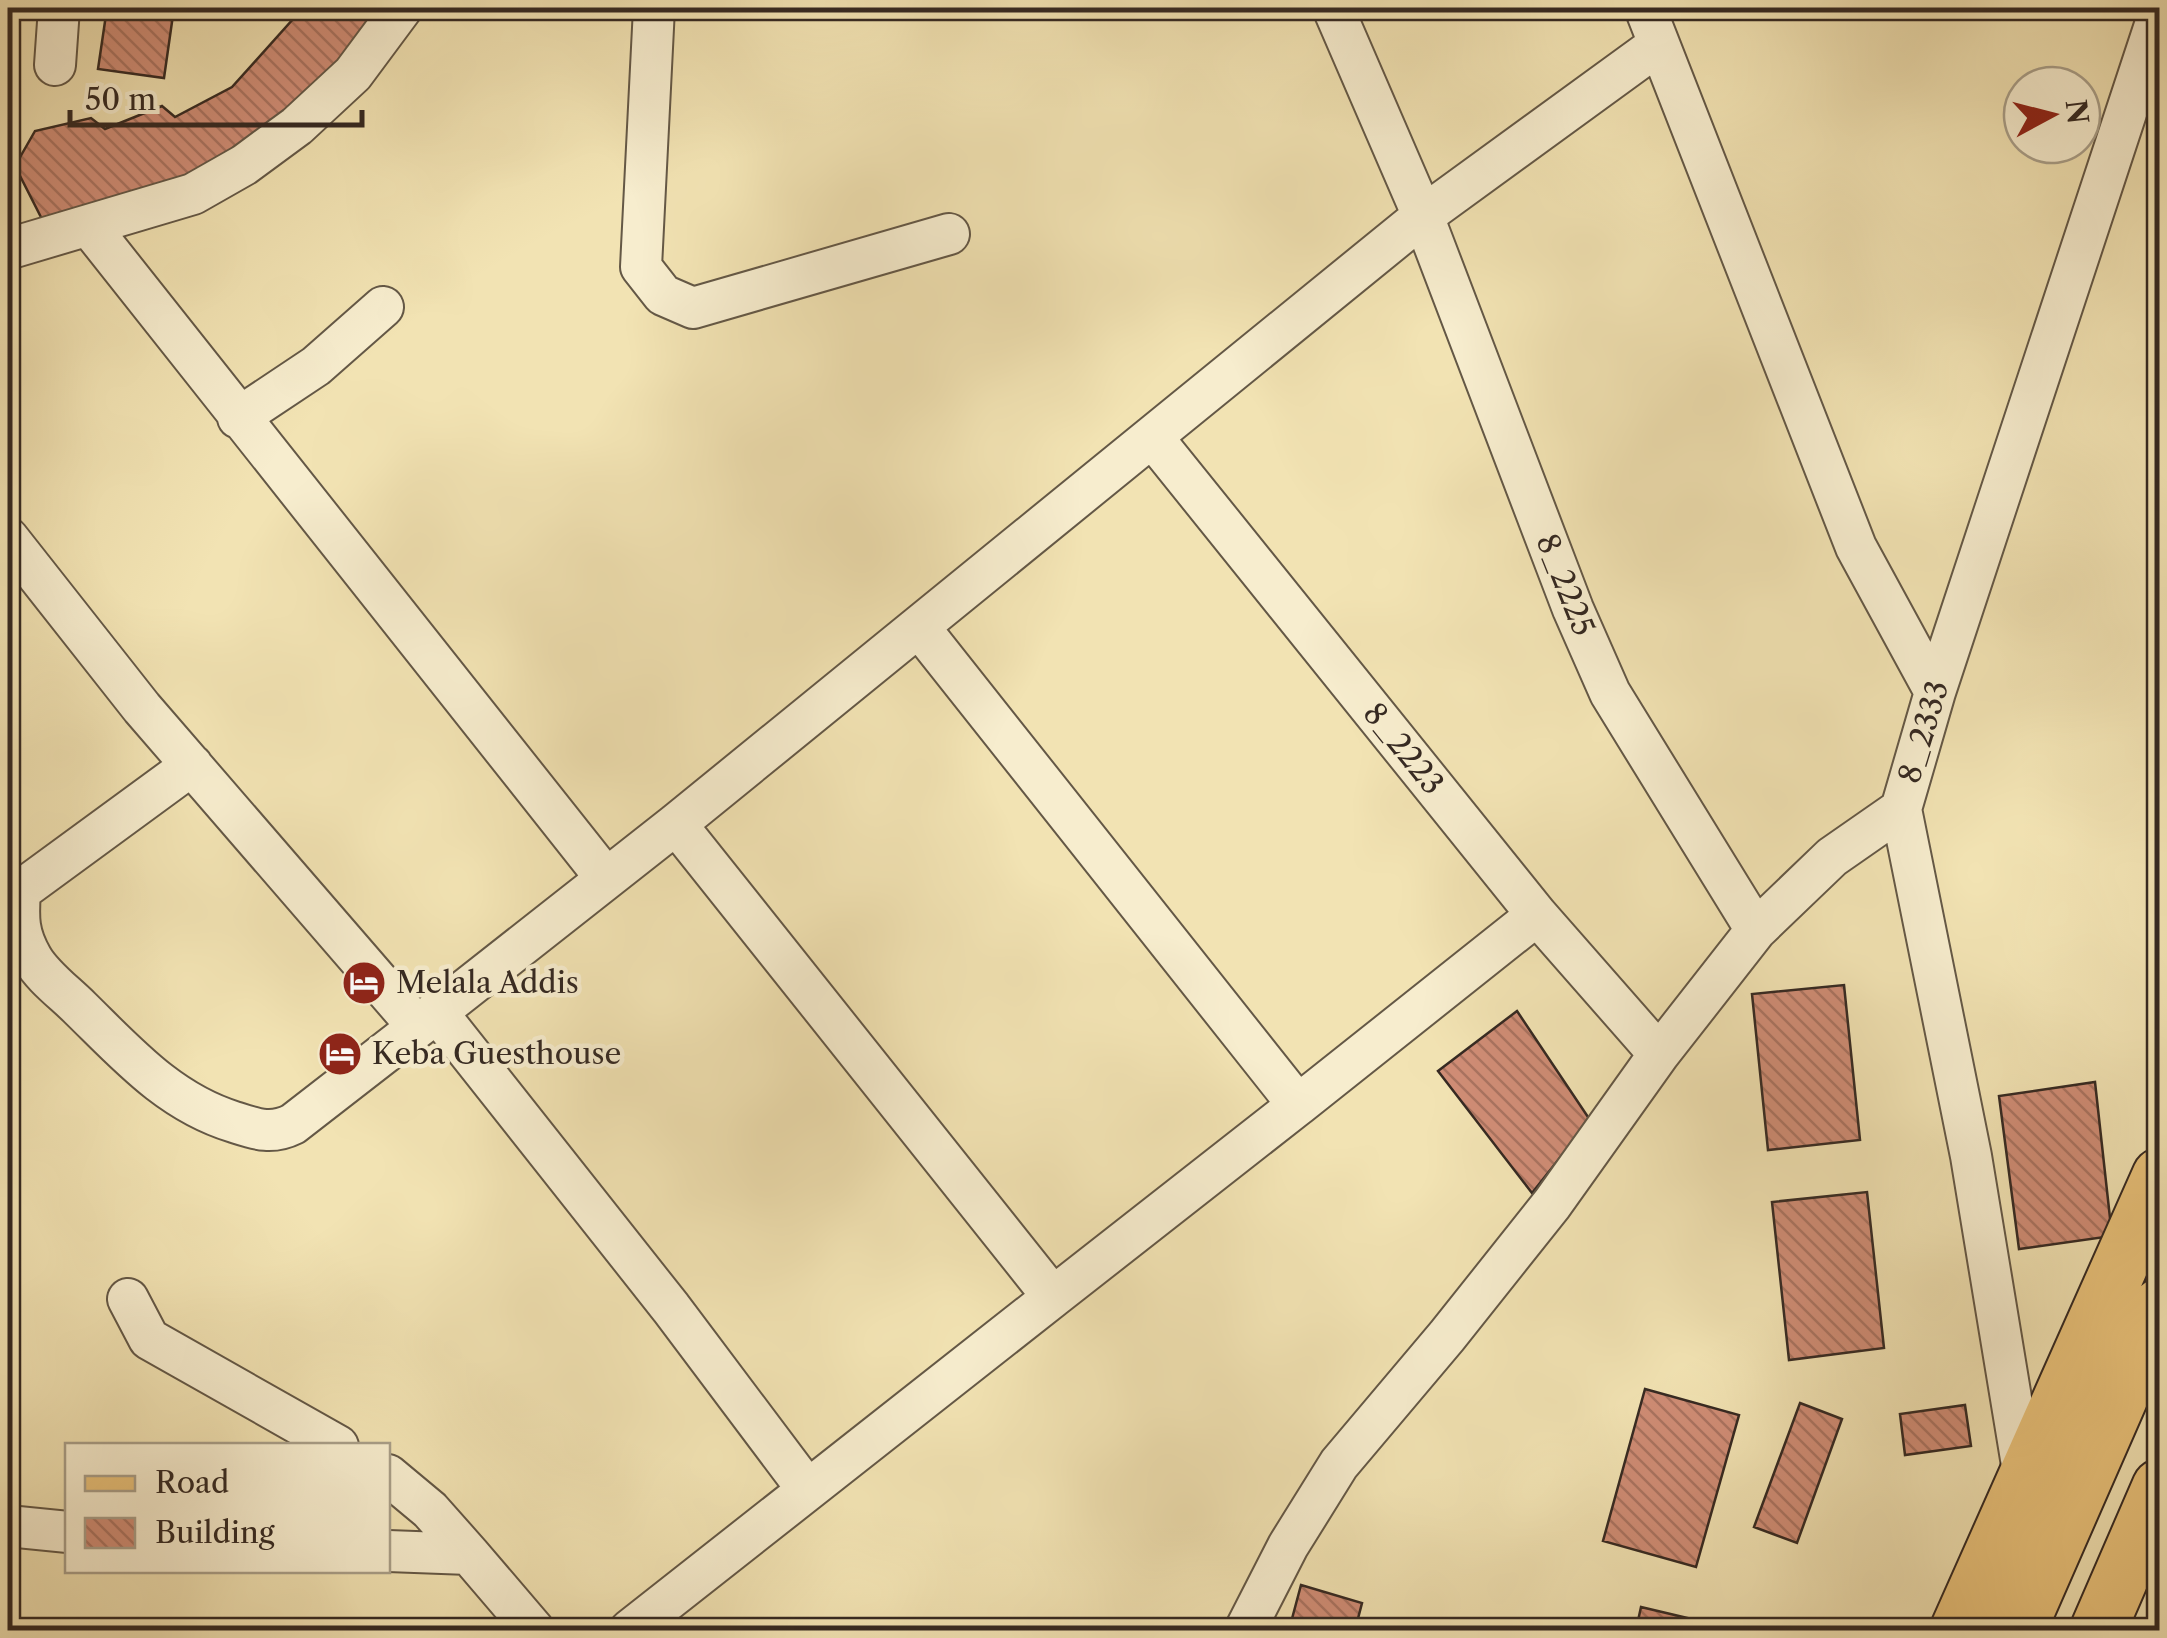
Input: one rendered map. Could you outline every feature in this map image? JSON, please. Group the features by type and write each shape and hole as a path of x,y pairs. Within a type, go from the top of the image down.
{"main road":[{"path":"1958,1630 2160,1176"},
{"path":"2018,1630 2160,1306"},
{"path":"2098,1630 2160,1488"}],"street":[{"path":"55,65 59,8"},
{"path":"8,248 193,194 244,165 298,126 353,74 402,8"},
{"path":"654,8 641,267 663,295 693,308 949,234"},
{"name":"8_2225","path":"1333,8 1423,216 1573,609 1610,694 1756,930"},
{"name":"8_2333","path":"2024,1477 1970,1156 1901,809 1935,692 2160,10"},
{"path":"192,765 20,891 17,927 34,962 143,1070 176,1096 218,1117 264,1132 279,1131 676,824 1153,438 1651,26 1856,547 1935,692"},
{"path":"89,226 605,877"},
{"path":"238,418 316,366 383,307"},
{"name":"8_2223","path":"1153,438 1537,915 1659,1054"},
{"path":"8,538 142,708 427,1019 670,1308 807,1489"},
{"path":"919,627 1298,1104"},
{"path":"1245,1630 1288,1546 1339,1464 1448,1336 1756,930 1832,858 1901,809"},
{"path":"676,824 1053,1297"},
{"path":"630,1630 1537,915"},
{"path":"128,1298 149,1339 333,1443"},
{"path":"390,1478 430,1510 534,1630"},
{"path":"8,1526 65,1532"},
{"path":"390,1551 469,1554"}],"building":[{"path":"107,8 174,8 164,78 98,69"},
{"path":"303,8 389,8 329,79 212,172 47,229 15,166 35,131 91,118 105,129 162,106 175,117 232,87"},
{"path":"1844,985 1860,1140 1768,1150 1752,994"},
{"path":"1517,1011 1590,1120 1532,1193 1438,1071"},
{"path":"2095,1082 2112,1236 2019,1249 1999,1096"},
{"path":"1867,1192 1884,1348 1789,1360 1772,1202"},
{"path":"1645,1389 1739,1415 1696,1567 1603,1541"},
{"path":"1800,1403 1842,1419 1797,1543 1754,1527"},
{"path":"1965,1405 1971,1446 1905,1455 1900,1414"},
{"path":"1301,1585 1362,1603 1355,1630 1289,1630"},
{"path":"1641,1607 1738,1630 1636,1630"}],"place":[{"name":"Melala Addis","path":"364,983"},
{"name":"Keba Guesthouse","path":"340,1054"}]}
